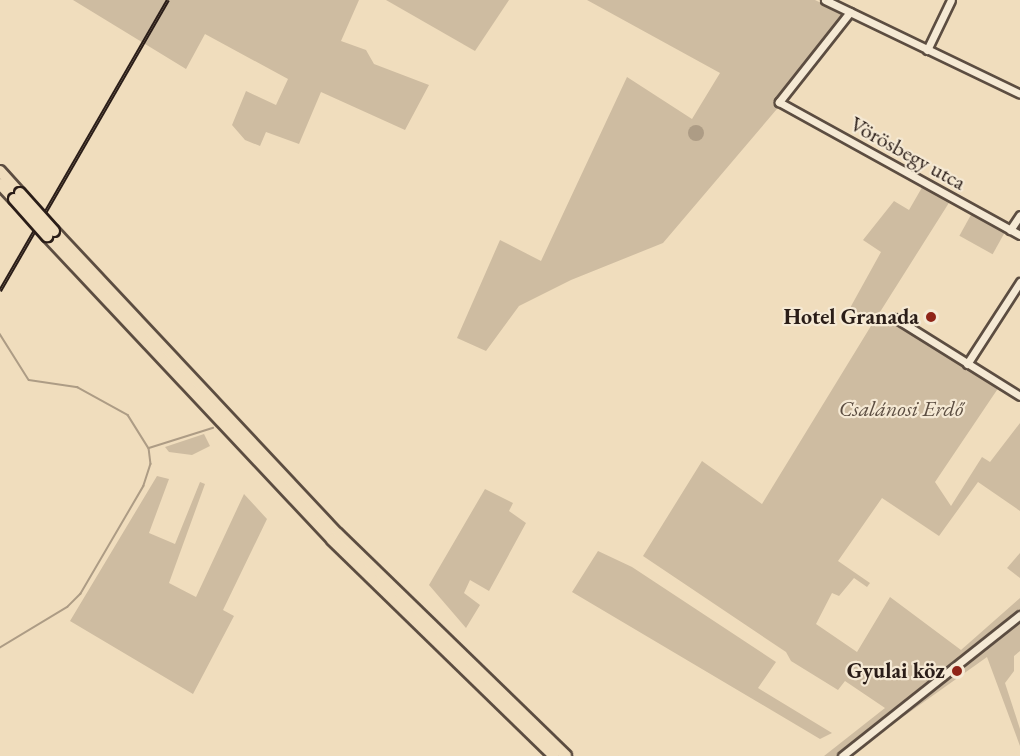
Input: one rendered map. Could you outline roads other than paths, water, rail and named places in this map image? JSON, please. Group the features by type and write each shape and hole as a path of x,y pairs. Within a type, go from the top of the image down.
{"highway":[{"path":"0,171 17,196 50,234 332,540 554,756"},
{"path":"0,184 17,196"},
{"path":"50,234 329,525 566,756"}],"street":[{"path":"825,0 1020,94"},
{"path":"927,50 951,0"},
{"name":"Vörösbegy utca","path":"850,12 779,102 1020,235"},
{"path":"1010,230 1020,215"},
{"path":"967,364 1020,282"},
{"path":"895,318 1020,396"},
{"path":"842,756 1020,615"}],"waterway":[{"path":"0,334 29,380 77,387 128,415 149,448 151,464 144,486 81,594 68,607 0,648"},
{"path":"149,448 213,428"}],"railway":[{"path":"0,291 168,0"}],"place":[{"name":"Hotel Granada","path":"931,317"},
{"name":"Gyulai köz","path":"957,671"}],"park label":[{"name":"Csalánosi Erdő","path":"901,409"}]}
